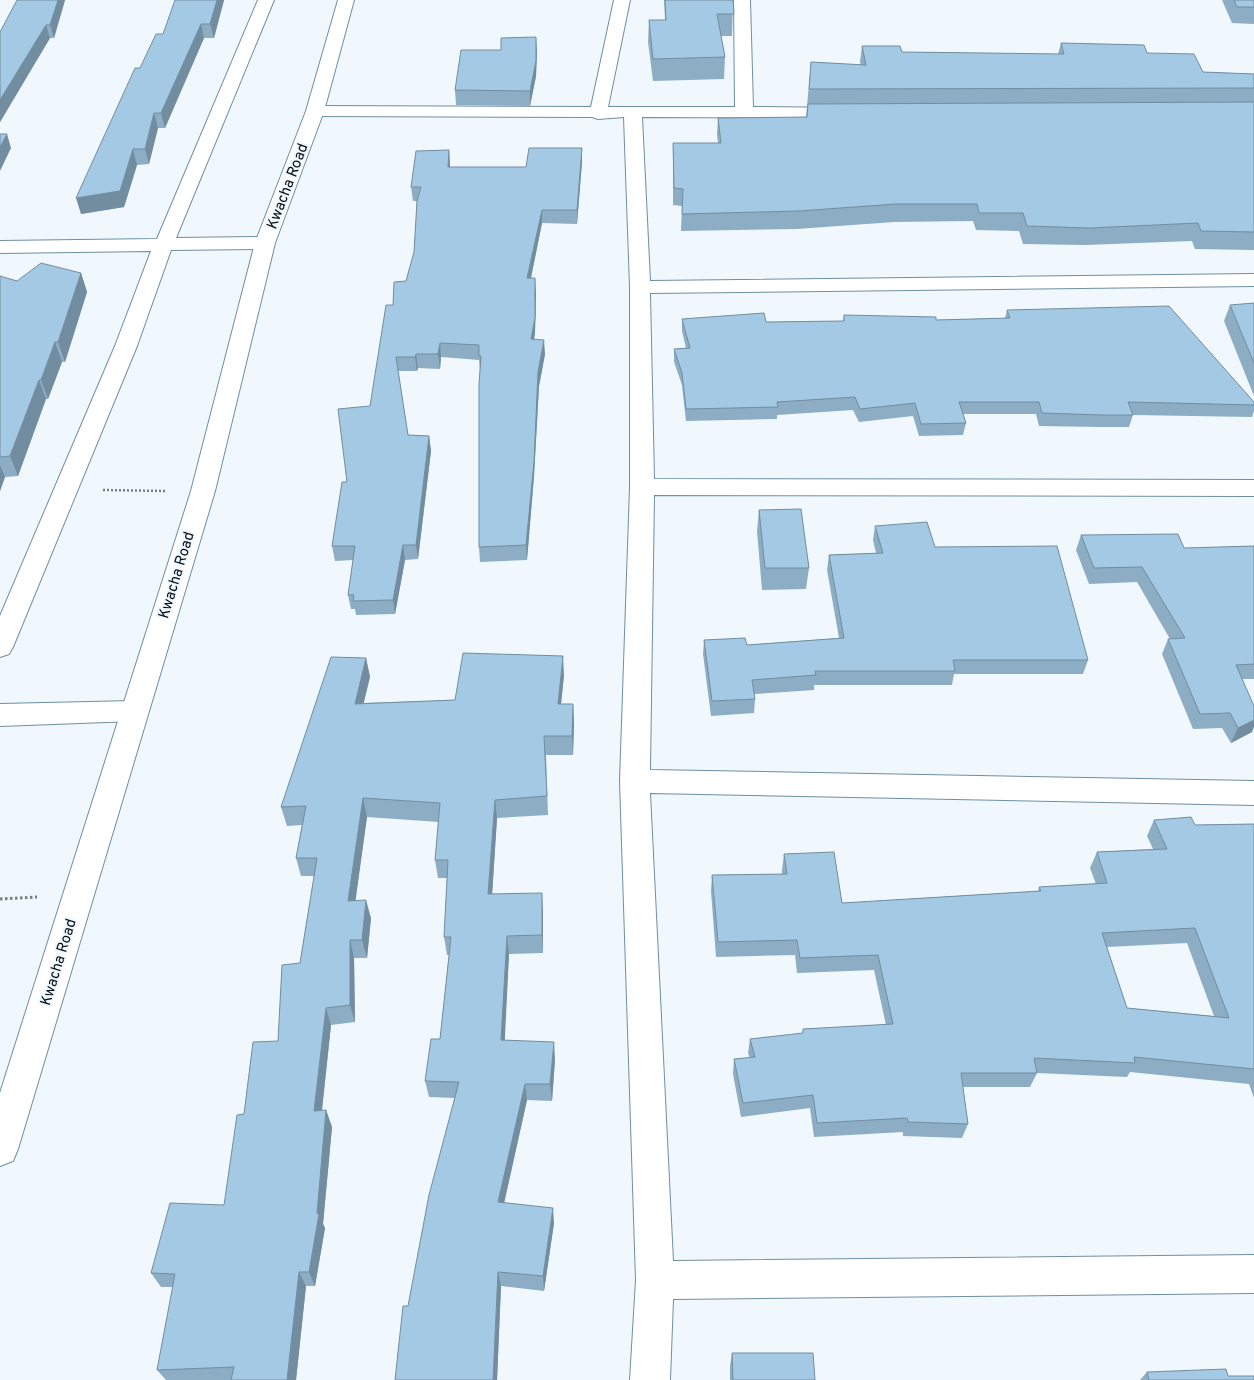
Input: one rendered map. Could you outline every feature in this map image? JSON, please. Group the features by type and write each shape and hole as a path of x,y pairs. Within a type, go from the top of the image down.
{"street":[{"path":"0,646 126,346 148,282 165,246 266,0"},
{"name":"Kwacha Road","path":"0,1149 202,491 265,243 315,111 346,0"},
{"path":"598,114 622,0"},
{"path":"742,0 744,114"},
{"path":"315,111 598,114 864,113"},
{"path":"633,114 640,287 642,487 635,781 655,1280 650,1380"},
{"path":"0,247 265,243"},
{"path":"640,287 1254,280"},
{"path":"642,487 1254,488"},
{"path":"0,715 134,711"},
{"path":"635,781 1254,793"},
{"path":"655,1280 1254,1274"}],"path":[{"path":"64,490 202,491"}],"building":[{"path":"17,0 58,0 50,25 46,25 0,100 0,32"},
{"path":"175,0 217,0 210,24 201,24 161,113 154,113 145,149 133,149 120,191 76,198 135,68 140,68 156,34 163,34"},
{"path":"665,0 733,0 734,14 717,14 725,57 653,59 649,20 666,20"},
{"path":"1234,0 1254,0 1254,7 1237,7"},
{"path":"536,37 536,61 530,91 455,90 461,50 501,50 501,38"},
{"path":"1061,43 1144,45 1147,53 1194,54 1203,72 1254,74 1254,88 809,89 811,62 866,65 862,46 900,46 902,52 1064,54"},
{"path":"1254,102 1254,232 1201,231 1198,223 1089,228 1027,226 1023,213 979,213 977,204 896,204 799,211 682,214 683,189 674,188 673,143 721,143 718,118 807,117 808,104"},
{"path":"0,134 7,134 0,147"},
{"path":"529,148 582,148 577,210 542,210 527,278 535,278 535,318 531,339 544,340 538,372 534,462 526,545 479,547 479,384 481,356 479,356 479,345 440,343 438,354 416,354 415,357 396,357 408,435 429,436 416,545 403,545 393,600 353,601 354,595 348,595 355,546 332,546 342,482 347,482 338,409 370,406 386,305 393,305 394,282 406,281 414,252 417,201 421,187 411,187 416,151 449,150 448,167 526,167"},
{"path":"41,263 81,273 58,342 55,342 41,380 39,380 10,456 0,457 0,276 17,281"},
{"path":"1254,303 1254,363 1230,305"},
{"path":"1169,306 1254,402 1254,405 1128,402 1133,415 1102,415 1042,413 1039,402 959,402 966,423 921,424 915,403 860,409 855,397 777,402 778,407 686,409 682,373 674,349 690,348 682,319 764,313 766,322 844,321 844,315 936,317 936,320 1010,318 1007,310"},
{"path":"801,509 809,568 765,568 759,510"},
{"path":"927,522 935,547 1057,546 1088,660 953,660 955,671 815,671 816,675 752,680 755,699 712,701 704,640 745,638 747,645 844,638 829,555 883,553 875,526"},
{"path":"1178,534 1184,548 1254,546 1254,664 1236,665 1254,706 1254,720 1238,728 1230,713 1200,714 1168,639 1185,638 1142,567 1094,568 1081,535"},
{"path":"463,653 563,656 558,704 573,704 572,736 544,736 547,796 495,800 488,894 542,893 542,935 507,936 501,1040 554,1042 550,1084 525,1084 498,1202 553,1208 543,1276 498,1272 493,1380 395,1380 403,1306 408,1306 429,1195 459,1082 425,1081 431,1039 440,1039 451,937 444,937 448,860 435,860 440,803 363,798 348,901 366,900 362,940 350,940 350,1005 326,1008 314,1111 326,1110 317,1213 319,1214 309,1272 299,1272 287,1380 231,1380 234,1367 157,1370 175,1274 151,1273 170,1203 224,1205 237,1115 244,1114 253,1042 278,1041 282,965 300,963 317,858 296,858 306,806 281,807 331,657 366,658 355,704 455,700"},
{"path":"1191,817 1195,825 1254,824 1254,1069 1134,1057 1135,1063 1034,1058 1037,1073 961,1073 968,1124 908,1122 907,1118 817,1123 813,1095 743,1103 734,1059 755,1057 750,1039 803,1033 803,1029 893,1024 878,955 800,958 797,940 718,942 712,875 787,874 784,854 834,852 842,903 1041,891 1039,887 1107,883 1097,852 1167,849 1154,820","holes":["1195,928 1229,1018 1127,1008 1102,933"]},
{"path":"732,1353 813,1353 815,1380 733,1380"},
{"path":"1226,1369 1228,1376 1254,1376 1254,1380 1149,1380 1147,1372"}]}
